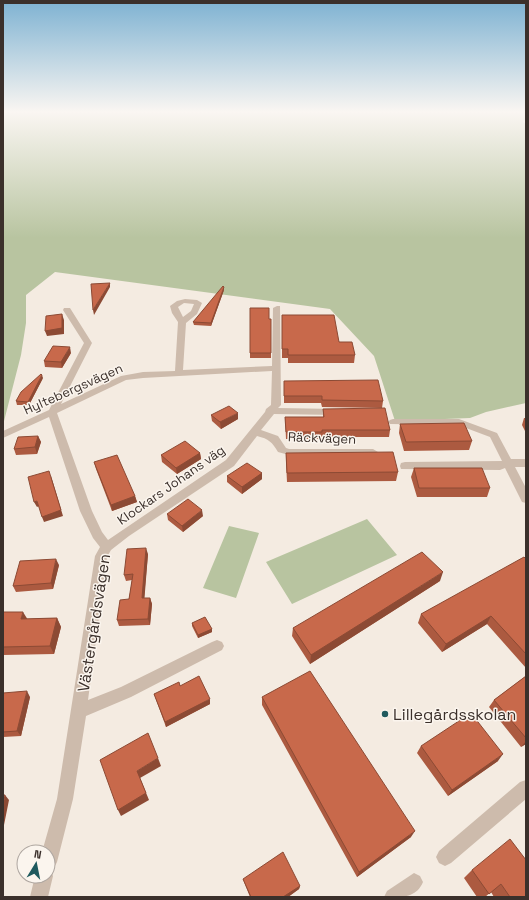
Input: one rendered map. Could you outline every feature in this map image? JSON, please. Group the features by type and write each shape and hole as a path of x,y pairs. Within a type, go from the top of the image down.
{"street":[{"name":"Klockars Johans väg","path":"107,547 125,533 230,463 269,411 276,405 277,308"},
{"path":"52,413 88,343 67,310"},
{"path":"179,373 182,322"},
{"name":"Hyltebergsvägen","path":"3,435 124,378 179,373 277,368"},
{"path":"269,411 349,412"},
{"name":"Västergårdsvägen","path":"52,413 86,511 97,535 107,547 101,556 65,799 53,844"},
{"path":"393,422 458,422 494,435 526,499"},
{"name":"Räckvägen","path":"254,432 275,438 278,440 282,450 289,452 373,452"},
{"path":"405,466 500,466 508,463 526,463"},
{"path":"79,710 126,692 217,646"},
{"path":"445,857 526,788"},
{"path":"393,897 414,882"},
{"path":"39,897 42,884"}],"green space":[{"path":"3,154 526,154 526,403 486,412 470,418 395,421 374,356 330,309 55,272 26,295 26,323 21,355 3,425"},
{"path":"367,519 397,555 292,604 266,562"},
{"path":"229,526 259,533 236,598 203,588"}],"building":[{"path":"110,283 93,310 91,284"},
{"path":"223,286 224,287 211,323 193,322"},
{"path":"250,308 269,308 269,319 271,319 271,353 250,353"},
{"path":"62,314 62,328 45,331 46,316"},
{"path":"282,315 334,315 339,342 352,342 355,355 288,355 288,349 282,349"},
{"path":"53,346 70,347 61,362 44,361"},
{"path":"41,374 42,375 28,402 16,401 21,392"},
{"path":"378,380 383,401 322,400 322,396 284,396 284,381"},
{"path":"229,406 238,413 220,422 211,415"},
{"path":"385,408 390,430 322,430 322,432 286,432 285,417 324,417 323,409"},
{"path":"464,423 472,441 406,442 400,424"},
{"path":"38,436 35,447 14,449 18,437"},
{"path":"185,441 200,453 176,468 161,455"},
{"path":"393,452 398,472 287,473 286,453"},
{"path":"117,455 135,496 111,505 94,462"},
{"path":"247,463 262,473 242,487 227,476"},
{"path":"414,468 482,468 490,488 419,488"},
{"path":"49,471 61,510 42,517 37,501 34,502 28,477"},
{"path":"188,499 202,510 182,526 167,514"},
{"path":"146,548 142,598 150,598 148,619 117,620 120,600 129,599 133,574 124,575 127,549"},
{"path":"422,552 443,572 311,655 293,628"},
{"path":"524,557 526,559 526,654 491,616 446,644 421,614"},
{"path":"56,559 51,583 13,586 20,561"},
{"path":"3,612 23,612 21,619 57,618 50,646 3,647"},
{"path":"205,617 212,629 198,635 192,623"},
{"path":"310,671 415,831 359,872 262,697"},
{"path":"199,676 210,699 165,722 154,694 179,682 180,686"},
{"path":"526,676 526,738 494,700"},
{"path":"27,691 17,731 3,732 3,693"},
{"path":"471,713 503,754 452,790 421,746"},
{"path":"148,733 158,758 137,771 146,793 118,810 100,760"},
{"path":"3,795 5,795 3,806"},
{"path":"510,839 526,860 526,897 510,897 501,884 489,894 472,870"},
{"path":"283,852 300,886 283,897 251,897 243,879"}],"place":[{"name":"Lillegårdsskolan","path":"385,714"}]}
